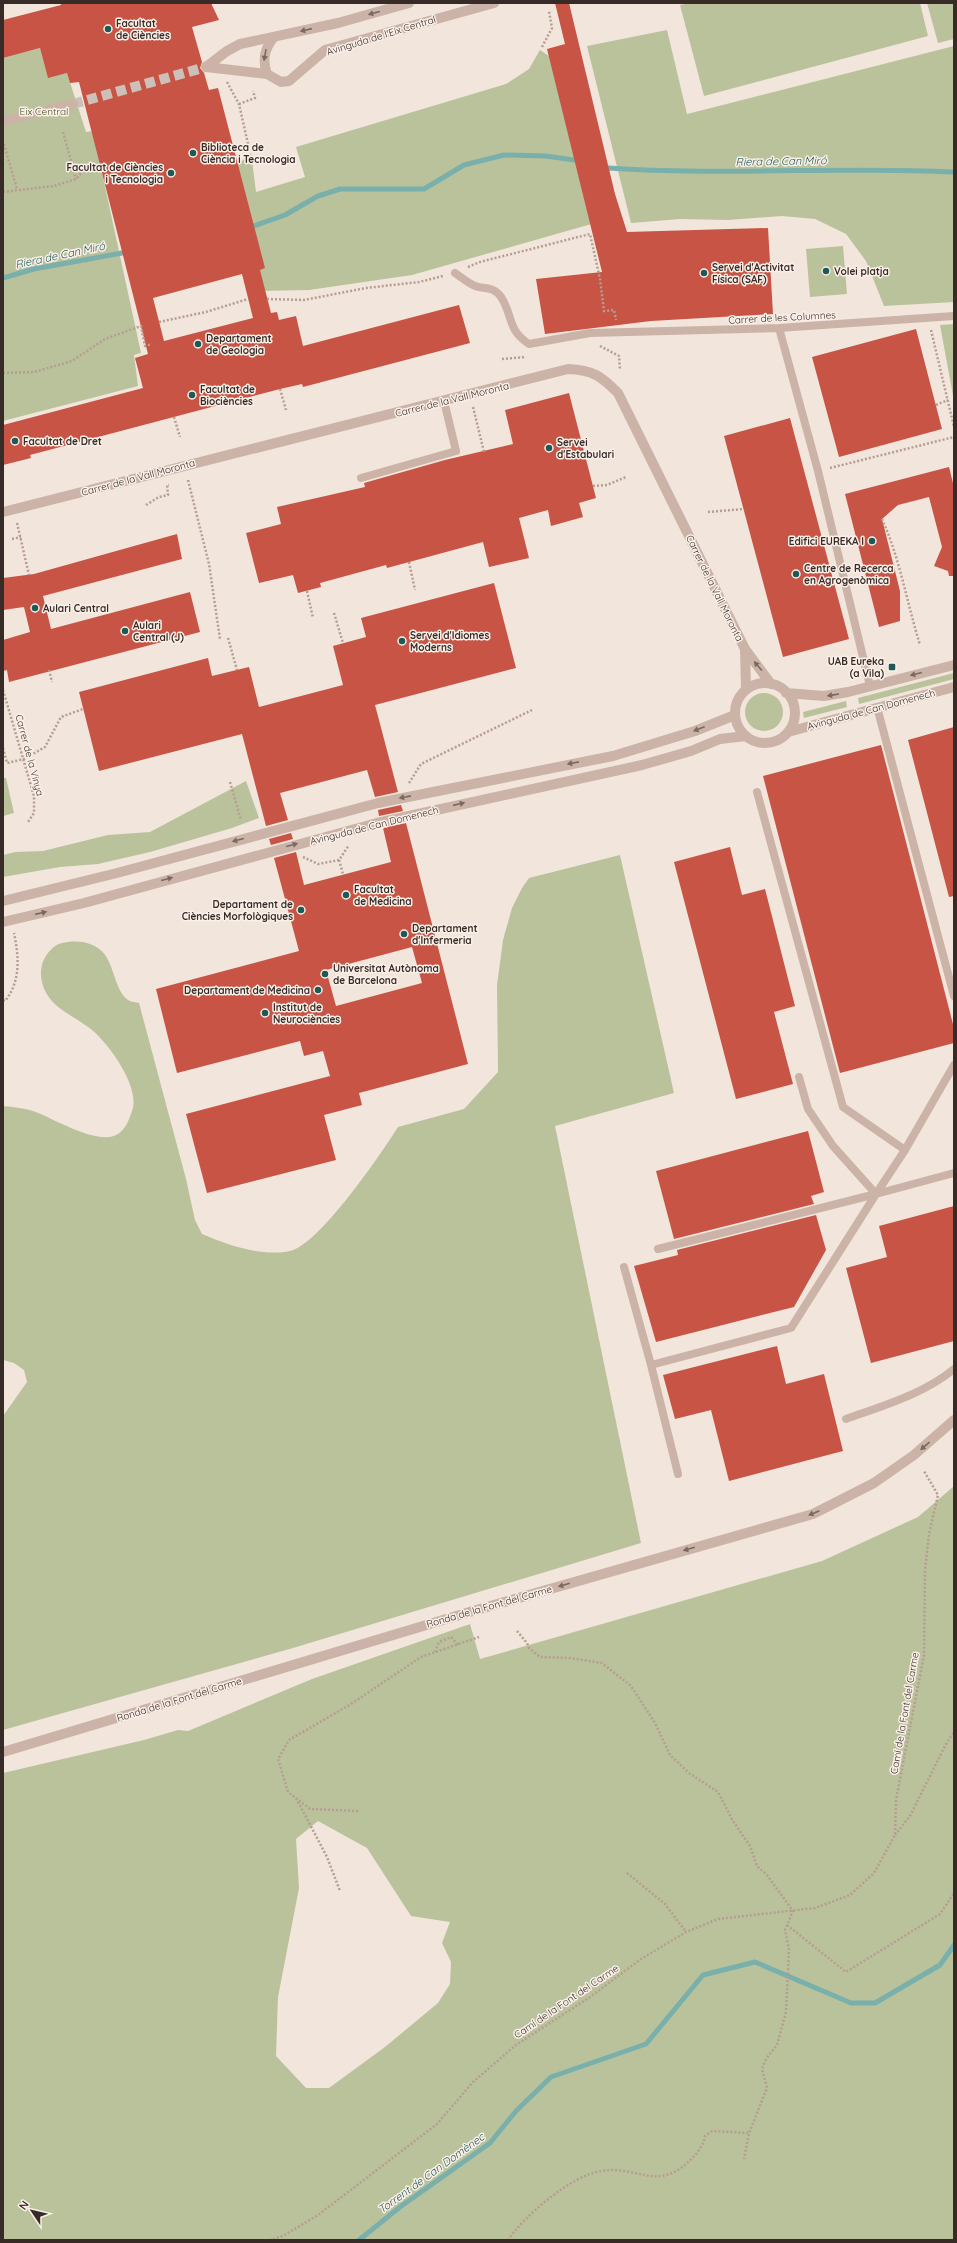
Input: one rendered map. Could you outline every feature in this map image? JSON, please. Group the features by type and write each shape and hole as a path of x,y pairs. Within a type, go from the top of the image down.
{"street":[{"name":"Avinguda de l'Eix Central","path":"409,3 274,37 240,44 227,51 206,67 267,74 281,82 289,81 325,50 494,3"},
{"path":"267,74 264,62 265,50 274,37"},
{"path":"3,121 73,104"},
{"name":"Carrer de la Vall Moronta","path":"3,512 568,369 584,370 603,377 618,393 745,649 771,684"},
{"name":"Carrer de la Vall Moronta","path":"745,649 746,690"},
{"path":"786,693 824,696 954,665"},
{"path":"756,684 771,684 786,693 792,702 794,716 788,732 780,738 768,743 754,741 746,736 738,727 735,715 738,699 746,690 756,684"},
{"name":"Avinguda de Can Domenech","path":"788,732 954,688"},
{"name":"Avinguda de Can Domenech","path":"3,901 117,873 378,803 613,756 695,731 735,715"},
{"name":"Avinguda de Can Domenech","path":"3,922 84,903 377,823 642,764 691,751 720,739 746,736"},
{"name":"Ronda de la Font del Carme","path":"3,1752 465,1613 813,1514 874,1483 914,1455 954,1420"}],"lane":[{"name":"Carrer de les Columnes","path":"455,273 475,286 486,287 495,291 501,296 518,337 529,344 590,333 611,331 666,332 779,328 954,316"},
{"path":"779,328 818,471 870,686"},
{"path":"361,478 456,451 444,401"},
{"path":"878,707 954,996"},
{"path":"757,792 843,1107 905,1150"},
{"path":"651,1365 791,1328 905,1150 954,1065"},
{"path":"799,1077 808,1109 833,1146 876,1194"},
{"path":"658,1249 954,1173"},
{"path":"624,1267 651,1365 678,1474"},
{"path":"846,1419 897,1400 944,1377 954,1369"}],"path":[{"path":"542,47 552,28 548,11"},
{"path":"227,81 239,104 248,144 243,150"},
{"path":"239,104 254,98 253,91"},
{"path":"63,132 76,179"},
{"path":"4,144 17,189"},
{"path":"3,192 17,189 54,186 76,179 90,163"},
{"path":"267,299 304,300 366,288 419,282 455,273 480,262 590,234 600,279 604,311 614,310 616,320 612,321"},
{"path":"159,322 206,312 248,299"},
{"path":"928,318 954,428"},
{"path":"3,372 34,372 72,361 105,339 141,326 145,346 152,344"},
{"path":"598,345 618,356 620,370"},
{"path":"280,389 286,410"},
{"path":"936,405 948,400"},
{"path":"473,406 484,452"},
{"path":"174,417 180,437"},
{"path":"818,471 954,438"},
{"path":"594,486 607,485 626,477"},
{"path":"188,480 209,564 220,639"},
{"path":"146,505 159,497 168,494 167,486"},
{"path":"708,512 744,509"},
{"path":"882,518 903,580 907,604 920,646"},
{"path":"17,523 29,575"},
{"path":"12,539 21,537"},
{"path":"409,562 415,590"},
{"path":"307,591 313,618"},
{"path":"334,613 343,644"},
{"path":"228,638 237,670"},
{"path":"49,670 52,682"},
{"name":"Carrer de la Vinya","path":"3,690 34,796 34,813 28,822"},
{"path":"3,748 7,763 24,759 45,747 61,717 83,709"},
{"path":"408,784 421,764 532,710"},
{"path":"230,782 241,820"},
{"path":"299,855 318,864 339,860 352,841"},
{"path":"339,860 343,874"},
{"path":"3,1000 5,1001 13,991 19,963 14,933"},
{"name":"Camí de la Font del Carme","path":"895,1835 896,1800 924,1655 925,1570 929,1534 938,1495 924,1471"},
{"path":"517,1631 527,1643 529,1648 540,1658 570,1658 602,1663 632,1686 655,1723 670,1755 689,1773 718,1792 733,1821 750,1846 757,1866 767,1875 793,1911 785,1930 789,1949 786,2012 777,2045 766,2059 762,2069 767,2088 749,2133 744,2159"},
{"path":"435,1652 439,1642 451,1637 458,1645"},
{"path":"358,1811 310,1809 288,1792 278,1759 289,1740 351,1704 421,1657 479,1637"},
{"name":"Camí de la Font del Carme","path":"269,2240 283,2236 318,2215 437,2124 473,2082 516,2044 590,1998 642,1959 686,1932 718,1919 815,1908 850,1894 874,1873 895,1835 910,1816 947,1742 954,1732"},
{"path":"296,1798 327,1857 340,1891"},
{"path":"627,1873 665,1904 686,1932"},
{"path":"787,1925 846,1972 940,1914 954,1893"},
{"path":"508,2240 517,2226 534,2210 573,2182 600,2171 621,2169 655,2178 676,2173 693,2158 704,2144 705,2136 712,2131 749,2133"},
{"path":"283,2236 285,2240"}],"green space":[{"path":"689,3 920,3 928,36 704,96 680,5"},
{"path":"927,3 954,3 954,39 938,43"},
{"path":"667,30 687,114 954,46 954,302 884,306 866,261 846,234 815,219 782,216 728,220 680,219 631,223 587,46"},
{"name":"Eix Central","path":"40,48 48,77 67,73 86,132 93,131 141,353 134,355 138,386 3,421 3,58"},
{"path":"540,50 555,60 595,223 412,275 309,290 259,291 234,168 251,153 256,192 305,177 296,147 506,84 529,69"},
{"name":"Volei platja","path":"843,246 847,294 810,297 806,249"},
{"path":"954,324 954,401 940,325"},
{"path":"954,673 954,679 859,704 858,698"},
{"path":"764,693 777,699 783,712 777,725 764,731 751,725 745,712 751,699"},
{"path":"846,701 847,707 804,718 803,712"},
{"path":"3,778 6,778 14,813 3,816"},
{"path":"246,781 259,818 232,828 150,852 98,864 60,867 3,877 3,855 15,852 43,851 108,835 150,832"},
{"path":"620,855 674,1093 555,1126 641,1543 293,1648 3,1730 3,1416 27,1382 24,1370 14,1363 3,1360 3,1106 33,1111 86,1134 108,1137 116,1135 124,1128 131,1114 134,1101 128,1079 122,1067 107,1045 92,1030 57,1006 46,992 42,984 41,968 48,953 58,944 72,942 82,942 99,948 109,962 122,994 129,1001 139,1003 186,1179 195,1220 202,1234 245,1249 268,1252 290,1251 302,1245 317,1233 332,1216 364,1177 398,1127 464,1109 498,1072 497,985 503,940 512,908 529,878"},
{"path":"954,1486 954,2240 3,2240 3,1773 144,1740 178,1730 188,1731 312,1679 470,1624 480,1659 822,1561 918,1517","holes":["318,1821 367,1848 411,1916 450,1922 442,1943 451,1962 450,1984 438,2003 385,2047 329,2088 306,2088 276,2056 278,1997 299,1888 296,1839"]}],"building":[{"path":"61,3 211,3 219,20 192,27 202,62 200,68 204,73 209,90 218,88 265,268 260,270 271,313 277,312 279,320 296,316 303,346 459,305 470,343 303,387 302,384 280,389 30,455 31,458 3,465 3,425 143,388 135,358 148,354 79,82 70,83 67,73 48,78 40,48 3,58 3,20 61,5","holes":["242,274 253,318 164,341 153,298"]},
{"path":"555,3 569,3 615,194 627,232 768,228 773,314 651,321 545,334 536,279 602,272 547,49 565,44"},
{"path":"916,329 942,429 839,457 812,357"},
{"path":"569,393 596,498 579,503 583,517 551,526 548,510 519,518 529,558 489,567 483,542 387,568 386,565 320,583 321,587 298,593 293,575 259,583 246,533 281,524 277,507 365,487 364,483 445,460 513,444 505,410"},
{"name":"Centre de Recerca en Agrogenòmica","path":"790,418 849,639 783,657 724,436"},
{"name":"Edifici EUREKA I","path":"949,467 954,487 954,576 949,576 948,571 934,566 942,547 929,497 898,505 882,519 900,591 900,621 879,627 845,494"},
{"path":"177,534 182,559 43,596 51,629 190,592 200,632 9,682 7,670 3,671 3,640 30,632 24,607 3,610 3,578 34,574"},
{"path":"494,583 516,668 375,705 398,792 375,797 367,770 280,793 288,820 266,826 242,734 99,771 79,692 208,658 212,676 249,667 259,707 343,685 333,646 366,637 361,618"},
{"path":"954,727 954,896 949,897 908,740"},
{"path":"881,745 954,1028 954,1043 840,1073 763,776"},
{"path":"401,805 403,811 379,816 378,810"},
{"path":"406,823 468,1064 359,1093 362,1105 324,1115 336,1160 207,1193 186,1114 330,1076 323,1051 304,1056 300,1041 177,1073 156,989 299,951 274,858 296,852 304,885 391,862 383,828","holes":["412,947 422,983 336,1006 326,970"]},
{"path":"291,833 293,839 271,845 269,839"},
{"path":"730,847 742,895 765,889 795,1006 774,1012 793,1084 736,1099 674,862"},
{"path":"808,1131 824,1192 811,1196 814,1204 674,1239 656,1171"},
{"path":"954,1206 954,1341 871,1363 846,1268 887,1257 879,1226"},
{"path":"816,1215 826,1250 794,1307 656,1342 634,1266 678,1255 677,1250"},
{"path":"777,1346 786,1384 824,1374 843,1451 729,1481 711,1410 675,1419 663,1375"}],"waterway":[{"name":"Riera de Can Miró","path":"254,226 285,215 318,196 340,189 424,189 464,165 504,155 546,156 574,160"},
{"name":"Riera de Can Miró","path":"608,168 695,171 911,170 954,172"},
{"name":"Riera de Can Miró","path":"3,278 34,269 122,253"},
{"name":"Torrent de Can Domènec","path":"359,2240 400,2207 490,2143 516,2111 551,2077 646,2044 703,1975 755,1962 851,2003 875,2003 940,1965 954,1945"}],"tunnel":[{"path":"73,104 206,67"}],"place":[{"name":"Facultat de Ciències","path":"108,29"},
{"name":"Biblioteca de Ciència i Tecnologia","path":"193,153"},
{"name":"Facultat de Ciències i Tecnologia","path":"171,173"},
{"name":"Volei platja","path":"826,271"},
{"name":"Servei d'Activitat Física (SAF)","path":"704,273"},
{"name":"Departament de Geologia","path":"198,344"},
{"name":"Facultat de Biociències","path":"192,395"},
{"name":"Facultat de Dret","path":"15,441"},
{"name":"Servei d'Estabulari","path":"549,448"},
{"name":"Edifici EUREKA I","path":"872,541"},
{"name":"Centre de Recerca en Agrogenòmica","path":"796,574"},
{"name":"Aulari Central","path":"35,608"},
{"name":"Aulari Central (J)","path":"125,631"},
{"name":"Servei d'Idiomes Moderns","path":"402,641"},
{"name":"UAB Eureka (a Vila)","path":"892,667"},
{"name":"Facultat de Medicina","path":"346,895"},
{"name":"Departament de Ciències Morfològiques","path":"301,910"},
{"name":"Departament d'Infermeria","path":"404,934"},
{"name":"Universitat Autònoma de Barcelona","path":"325,974"},
{"name":"Departament de Medicina","path":"318,990"},
{"name":"Institut de Neurociències","path":"265,1013"}]}
